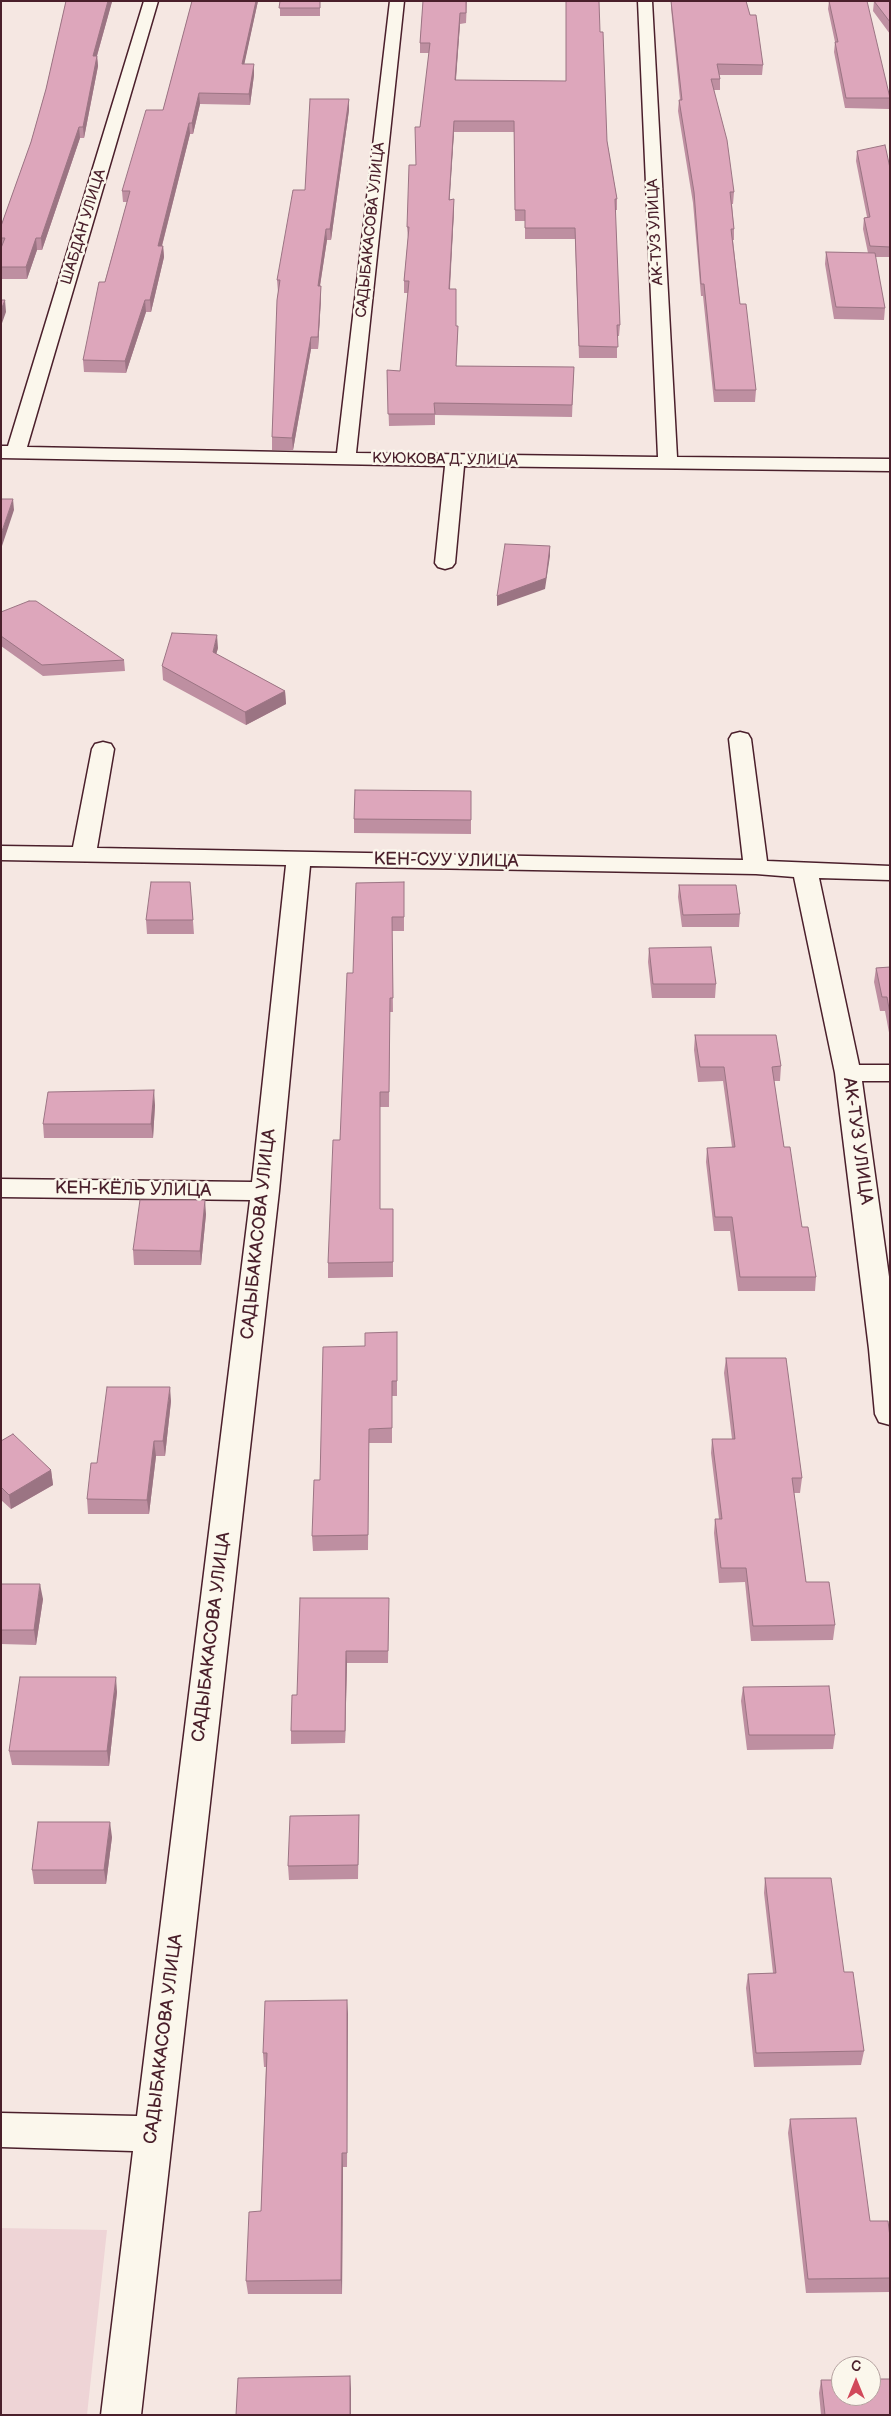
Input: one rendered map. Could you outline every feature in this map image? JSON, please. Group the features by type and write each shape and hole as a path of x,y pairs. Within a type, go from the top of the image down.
{"street":[{"name":"ШАБДАН УЛИЦА","path":"9,452 151,1"},
{"name":"САДЫБАКАСОВА УЛИЦА","path":"346,459 397,1"},
{"name":"АК-ТУЗ УЛИЦА","path":"645,1 668,462"},
{"name":"КУЮКОВА Д. УЛИЦА","path":"9,452 346,459 890,464"},
{"path":"445,563 456,460"},
{"path":"740,739 756,867"},
{"path":"84,854 103,748"},
{"name":"КЕН-СУУ УЛИЦА","path":"1,853 756,867 805,871 890,873"},
{"name":"САДЫБАКАСОВА УЛИЦА","path":"121,2415 265,1191 299,858"},
{"name":"АК-ТУЗ УЛИЦА","path":"805,871 848,1073 887,1348 890,1414"},
{"path":"848,1073 890,1073"},
{"name":"КЕН-КЁЛЬ УЛИЦА","path":"1,1188 265,1191"},
{"path":"1,2130 153,2134"}],"shaded area":[{"path":"1,2228 107,2230 87,2415 1,2415"}],"building":[{"path":"66,1 108,1 93,56 97,56 83,127 79,127 41,238 36,238 26,267 1,267 1,248 5,238 1,238 1,226 31,142 46,89"},
{"path":"192,1 256,1 242,64 254,64 249,94 199,93 192,123 189,123 158,246 163,246 150,300 145,300 125,361 83,360 99,282 105,282 130,191 122,191 146,110 163,110"},
{"path":"280,1 320,1 320,8 279,8"},
{"path":"423,1 466,1 466,13 460,13 455,80 566,81 566,1 599,1 600,32 603,32 607,141 617,199 615,199 620,325 617,325 618,347 579,346 575,228 525,228 525,210 515,210 514,121 454,121 449,200 454,199 449,289 456,289 456,326 458,326 456,366 574,367 572,405 434,403 435,414 388,414 387,370 400,371 409,281 404,281 409,227 407,227 409,165 416,165 415,127 420,127 430,43 420,43"},
{"path":"671,1 746,1 750,15 756,15 763,65 717,64 720,79 711,79 727,140 734,192 730,192 734,229 731,229 740,304 746,304 756,390 715,390 704,284 701,284 694,192 679,100 682,100"},
{"path":"829,1 867,1 890,98 846,98 835,42 838,42"},
{"path":"874,1 890,1 890,22"},
{"path":"310,99 349,99 330,229 326,229 318,286 321,286 318,337 311,337 292,438 272,437 277,300 280,280 277,280 293,190 305,190"},
{"path":"885,145 890,168 890,247 870,246 864,218 870,217 857,151"},
{"path":"826,252 875,253 885,308 836,307"},
{"path":"1,300 5,300 1,310"},
{"path":"1,499 13,499 1,534"},
{"path":"505,544 550,546 546,578 497,596"},
{"path":"29,601 36,601 124,660 42,665 1,636 1,612"},
{"path":"172,633 217,635 213,652 285,691 245,712 162,666"},
{"path":"355,790 471,791 471,820 354,819"},
{"path":"151,882 190,882 193,920 146,920"},
{"path":"404,882 404,917 392,917 393,998 390,998 389,1092 380,1092 380,1209 393,1209 393,1262 328,1263 333,1140 340,1140 347,973 353,973 356,883"},
{"path":"679,885 736,885 740,914 683,915"},
{"path":"711,947 716,984 653,984 649,948"},
{"path":"890,967 890,1014 887,997 882,997 876,968"},
{"path":"695,1035 776,1035 781,1066 772,1067 784,1147 790,1147 802,1227 808,1227 816,1277 740,1277 732,1217 715,1217 707,1148 735,1147 724,1067 700,1067"},
{"path":"154,1090 151,1124 43,1124 48,1092"},
{"path":"140,1200 205,1200 200,1251 133,1250"},
{"path":"397,1332 397,1381 392,1381 392,1428 369,1429 368,1535 312,1536 314,1480 320,1480 323,1347 365,1346 365,1333"},
{"path":"726,1358 786,1358 802,1478 792,1478 806,1582 829,1582 835,1625 753,1626 746,1568 721,1568 715,1519 722,1519 712,1439 735,1439"},
{"path":"107,1387 170,1387 163,1441 154,1441 147,1500 87,1499 91,1463 97,1463"},
{"path":"13,1434 51,1470 9,1495 1,1487 1,1441"},
{"path":"1,1584 40,1584 34,1630 1,1630"},
{"path":"300,1598 389,1598 388,1651 346,1651 345,1731 291,1731 292,1695 297,1695"},
{"path":"20,1677 116,1677 107,1751 9,1751"},
{"path":"829,1686 835,1735 749,1735 743,1687"},
{"path":"359,1815 358,1865 288,1866 290,1816"},
{"path":"38,1822 110,1822 104,1870 32,1870"},
{"path":"765,1878 831,1878 844,1972 853,1972 864,2051 756,2053 748,1974 776,1973"},
{"path":"347,2000 347,2153 342,2153 341,2280 246,2281 249,2212 261,2211 267,2053 263,2053 265,2001"},
{"path":"856,2118 870,2221 888,2221 890,2278 808,2279 790,2119"},
{"path":"350,2376 350,2415 236,2415 238,2378"},
{"path":"881,2379 890,2379 890,2415 825,2415 821,2380 831,2380 831,2406 881,2406"}]}
